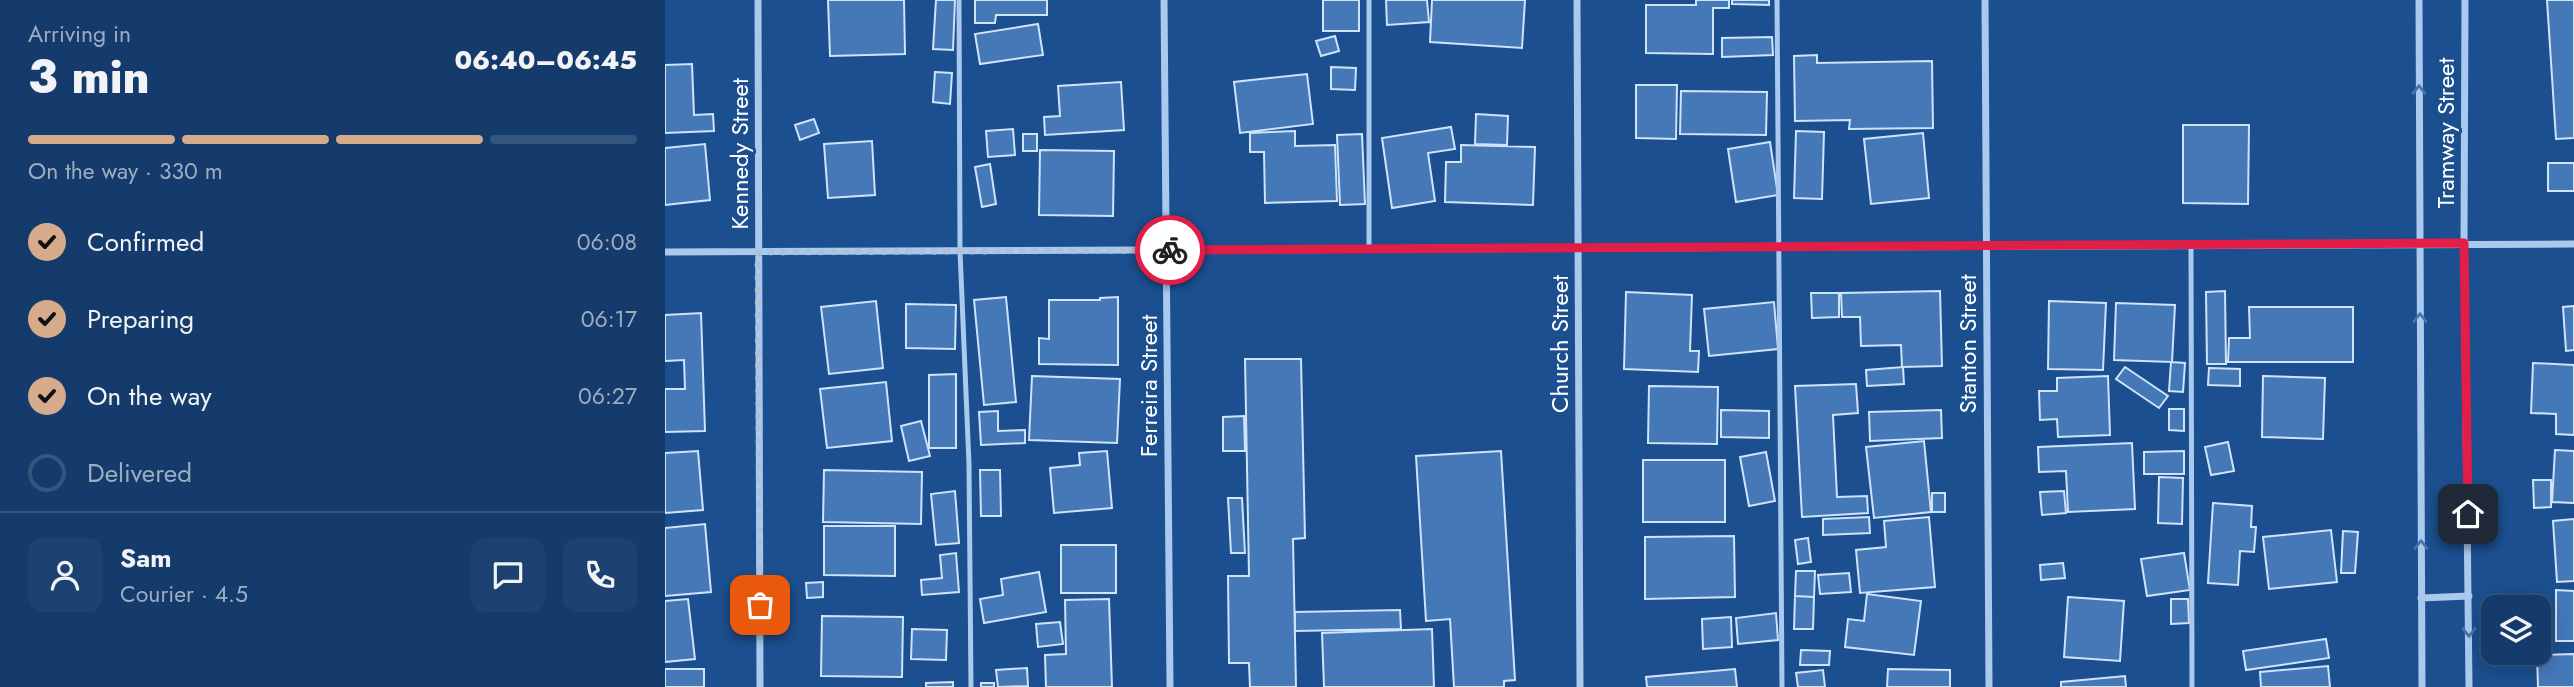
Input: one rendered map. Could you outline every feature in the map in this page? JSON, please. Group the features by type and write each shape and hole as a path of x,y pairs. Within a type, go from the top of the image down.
{"street":[{"name":"Kennedy Street","path":"758,0 760,687"},
{"name":"Ferreira Street","path":"1164,0 1170,687"},
{"name":"Church Street","path":"1577,0 1580,687"},
{"name":"Stanton Street","path":"1985,0 1989,687"},
{"name":"Tramway Street","path":"2419,0 2422,687"},
{"name":"Tramway Street","path":"2465,0 2464,243 2469,687"},
{"path":"665,253 2574,244"},
{"path":"2421,598 2469,596"}],"lane":[{"path":"959,0 960,251 969,464 971,687"},
{"path":"1369,0 1369,249"},
{"path":"1777,0 1782,687"},
{"path":"2191,246 2192,687"}],"building":[{"path":"828,0 904,0 905,54 830,56"},
{"path":"936,0 955,0 953,50 933,49"},
{"path":"975,0 1047,0 1047,15 996,15 995,23 975,23"},
{"path":"1323,0 1359,0 1359,31 1323,31"},
{"path":"1386,0 1427,0 1429,22 1387,25"},
{"path":"1432,0 1525,0 1522,48 1430,42"},
{"path":"1696,0 1729,0 1729,8 1713,8 1713,54 1646,53 1646,5 1696,5"},
{"path":"1732,0 1769,0 1769,5 1732,4"},
{"path":"2547,0 2574,0 2574,138 2556,139"},
{"path":"1038,24 1043,55 980,64 975,34"},
{"path":"1335,36 1339,51 1321,56 1316,41"},
{"path":"1772,37 1773,55 1722,57 1722,38"},
{"path":"1817,55 1817,63 1932,61 1933,128 1849,129 1850,120 1795,121 1794,56"},
{"path":"692,64 694,115 713,114 714,131 665,133 665,65"},
{"path":"1331,67 1356,68 1355,90 1331,89"},
{"path":"935,72 952,73 950,104 933,102"},
{"path":"1307,74 1313,124 1240,133 1234,82"},
{"path":"1121,82 1124,130 1045,135 1044,117 1060,116 1058,86"},
{"path":"1636,85 1677,85 1676,139 1636,138"},
{"path":"1681,91 1767,92 1766,135 1680,134"},
{"path":"1476,114 1508,116 1507,145 1475,144"},
{"path":"814,119 819,133 800,140 795,125"},
{"path":"2183,125 2249,125 2248,204 2183,203"},
{"path":"1451,127 1455,149 1428,153 1435,201 1392,208 1382,138"},
{"path":"1013,129 1015,155 988,157 986,131"},
{"path":"1295,131 1295,146 1335,145 1337,201 1265,203 1264,152 1250,152 1250,133"},
{"path":"1796,131 1824,132 1822,199 1794,198"},
{"path":"1923,133 1929,198 1871,204 1864,139"},
{"path":"1023,134 1037,134 1037,151 1023,151"},
{"path":"1362,134 1365,204 1340,205 1337,135"},
{"path":"872,141 875,195 828,198 824,144"},
{"path":"1770,142 1778,195 1736,202 1728,149"},
{"path":"705,144 710,200 665,205 665,148"},
{"path":"1461,145 1535,147 1533,205 1445,202 1446,162 1461,162"},
{"path":"1040,150 1114,151 1113,216 1039,215"},
{"path":"2548,163 2574,163 2574,191 2548,191"},
{"path":"990,164 996,204 982,207 975,167"},
{"path":"1940,291 1942,366 1902,367 1901,345 1861,346 1860,317 1842,317 1841,293"},
{"path":"2225,291 2226,364 2207,364 2206,292"},
{"path":"1626,292 1692,295 1690,351 1699,351 1698,372 1624,369"},
{"path":"1811,293 1839,293 1839,317 1812,318"},
{"path":"1006,297 1016,402 984,405 974,300"},
{"path":"1118,297 1118,365 1039,364 1039,338 1049,339 1049,300 1100,300"},
{"path":"876,301 883,368 829,374 821,307"},
{"path":"2049,301 2106,303 2103,370 2048,369"},
{"path":"1774,302 1778,349 1709,356 1704,309"},
{"path":"2116,303 2175,305 2172,362 2114,360"},
{"path":"906,304 956,305 955,349 906,348"},
{"path":"2574,306 2574,350 2566,351 2563,307"},
{"path":"2249,307 2353,307 2353,362 2228,362 2229,338 2250,338"},
{"path":"701,313 705,431 665,432 665,389 685,389 684,360 665,361 665,315"},
{"path":"1245,359 1301,359 1305,538 1293,539 1296,687 1250,687 1249,663 1229,663 1228,576 1249,576"},
{"path":"2171,362 2185,363 2183,392 2169,391"},
{"path":"2533,363 2574,365 2574,435 2556,434 2556,414 2531,413"},
{"path":"1903,367 1904,384 1867,386 1866,370"},
{"path":"2125,367 2168,396 2159,408 2116,379"},
{"path":"2209,368 2240,369 2240,386 2208,385"},
{"path":"956,374 956,448 929,448 929,375"},
{"path":"1032,376 1120,379 1117,443 1029,440"},
{"path":"2108,376 2110,435 2058,437 2057,419 2040,420 2039,391 2057,391 2057,378"},
{"path":"2263,376 2325,378 2323,439 2262,437"},
{"path":"886,382 892,441 827,448 820,389"},
{"path":"1856,384 1858,413 1833,415 1837,497 1867,496 1868,513 1802,517 1795,386"},
{"path":"1649,386 1718,387 1717,444 1648,443"},
{"path":"2169,409 2184,409 2184,431 2169,430"},
{"path":"1721,410 1769,411 1769,438 1721,437"},
{"path":"1941,410 1942,438 1870,441 1869,412"},
{"path":"998,411 998,431 1025,430 1025,443 981,445 979,412"},
{"path":"1244,416 1245,451 1223,451 1223,417"},
{"path":"921,421 930,456 909,461 901,426"},
{"path":"1924,441 1931,512 1874,518 1866,447"},
{"path":"2228,442 2234,471 2211,475 2205,447"},
{"path":"2132,443 2135,509 2068,512 2066,471 2039,472 2038,447"},
{"path":"2555,450 2574,451 2574,503 2552,502"},
{"path":"698,451 703,510 665,513 665,453"},
{"path":"1107,451 1112,508 1054,513 1050,468 1080,465 1079,453"},
{"path":"1501,451 1515,680 1504,681 1504,687 1454,687 1450,619 1426,621 1416,456"},
{"path":"2184,451 2184,474 2144,474 2144,452"},
{"path":"1766,452 1775,501 1749,506 1740,457"},
{"path":"1643,460 1725,460 1725,522 1643,522"},
{"path":"824,470 922,472 921,524 823,522"},
{"path":"980,470 1000,470 1001,516 981,516"},
{"path":"2159,477 2183,478 2182,524 2158,523"},
{"path":"2533,480 2551,480 2551,507 2534,508"},
{"path":"955,491 959,543 936,545 931,494"},
{"path":"2064,491 2066,513 2042,515 2040,492"},
{"path":"1932,493 1945,493 1945,512 1932,512"},
{"path":"1228,498 1242,498 1245,553 1231,553"},
{"path":"2213,503 2252,506 2251,527 2256,527 2254,552 2240,551 2238,585 2208,583"},
{"path":"1869,517 1870,533 1823,535 1823,519"},
{"path":"1929,517 1935,587 1860,593 1856,550 1886,547 1884,521"},
{"path":"2574,519 2574,581 2557,582 2553,521"},
{"path":"705,524 711,592 665,596 665,528"},
{"path":"824,526 895,526 895,576 824,575"},
{"path":"2331,530 2337,582 2269,589 2263,537"},
{"path":"2343,531 2358,532 2355,573 2341,573"},
{"path":"1734,536 1735,597 1645,599 1645,537"},
{"path":"1808,538 1811,562 1798,564 1795,540"},
{"path":"1061,545 1116,545 1116,593 1061,593"},
{"path":"956,553 959,592 922,595 921,580 942,578 940,555"},
{"path":"2184,553 2190,590 2147,596 2141,559"},
{"path":"2063,563 2065,578 2041,580 2040,565"},
{"path":"1796,571 1815,571 1814,597 1795,596"},
{"path":"1039,572 1046,612 984,623 980,599 1003,595 1001,579"},
{"path":"1849,573 1851,592 1820,594 1818,575"},
{"path":"823,582 823,597 807,598 806,583"},
{"path":"2556,590 2574,591 2574,641 2556,641"},
{"path":"1867,594 1921,601 1914,655 1845,647 1848,619 1864,621"},
{"path":"1795,596 1814,597 1813,629 1794,629"},
{"path":"2068,597 2124,601 2120,661 2064,657"},
{"path":"688,599 695,659 665,662 665,601"},
{"path":"1109,599 1112,687 1046,687 1045,655 1066,654 1065,600"},
{"path":"2171,599 2188,599 2189,623 2171,624"},
{"path":"1400,610 1401,629 1295,631 1295,612"},
{"path":"1776,613 1778,640 1738,644 1736,618"},
{"path":"822,616 903,617 902,677 821,676"},
{"path":"1731,617 1732,647 1703,649 1702,619"},
{"path":"1060,622 1063,644 1038,647 1036,624"},
{"path":"912,629 947,630 946,660 911,659"},
{"path":"1432,629 1434,687 1324,687 1322,633"},
{"path":"2326,639 2329,658 2246,670 2243,651"},
{"path":"1801,650 1830,651 1829,665 1800,665"},
{"path":"2574,654 2574,687 2538,687 2537,665 2551,665 2551,655"},
{"path":"2328,666 2330,687 2261,687 2260,672"},
{"path":"1027,668 1028,686 998,687 996,670"},
{"path":"665,669 704,669 704,687 665,687"},
{"path":"1735,669 1737,687 1647,687 1646,677"},
{"path":"1888,669 1950,670 1950,687 1887,687"},
{"path":"1823,670 1825,687 1798,687 1796,673"},
{"path":"2125,676 2126,687 2061,687 2061,682"},
{"path":"953,682 953,687 926,687 926,683"},
{"path":"981,683 994,683 994,687 981,687"}],"way so far":[{"path":"760,605 758,252 1170,250"}],"route":[{"path":"1170,250 2464,243 2468,514"}]}
